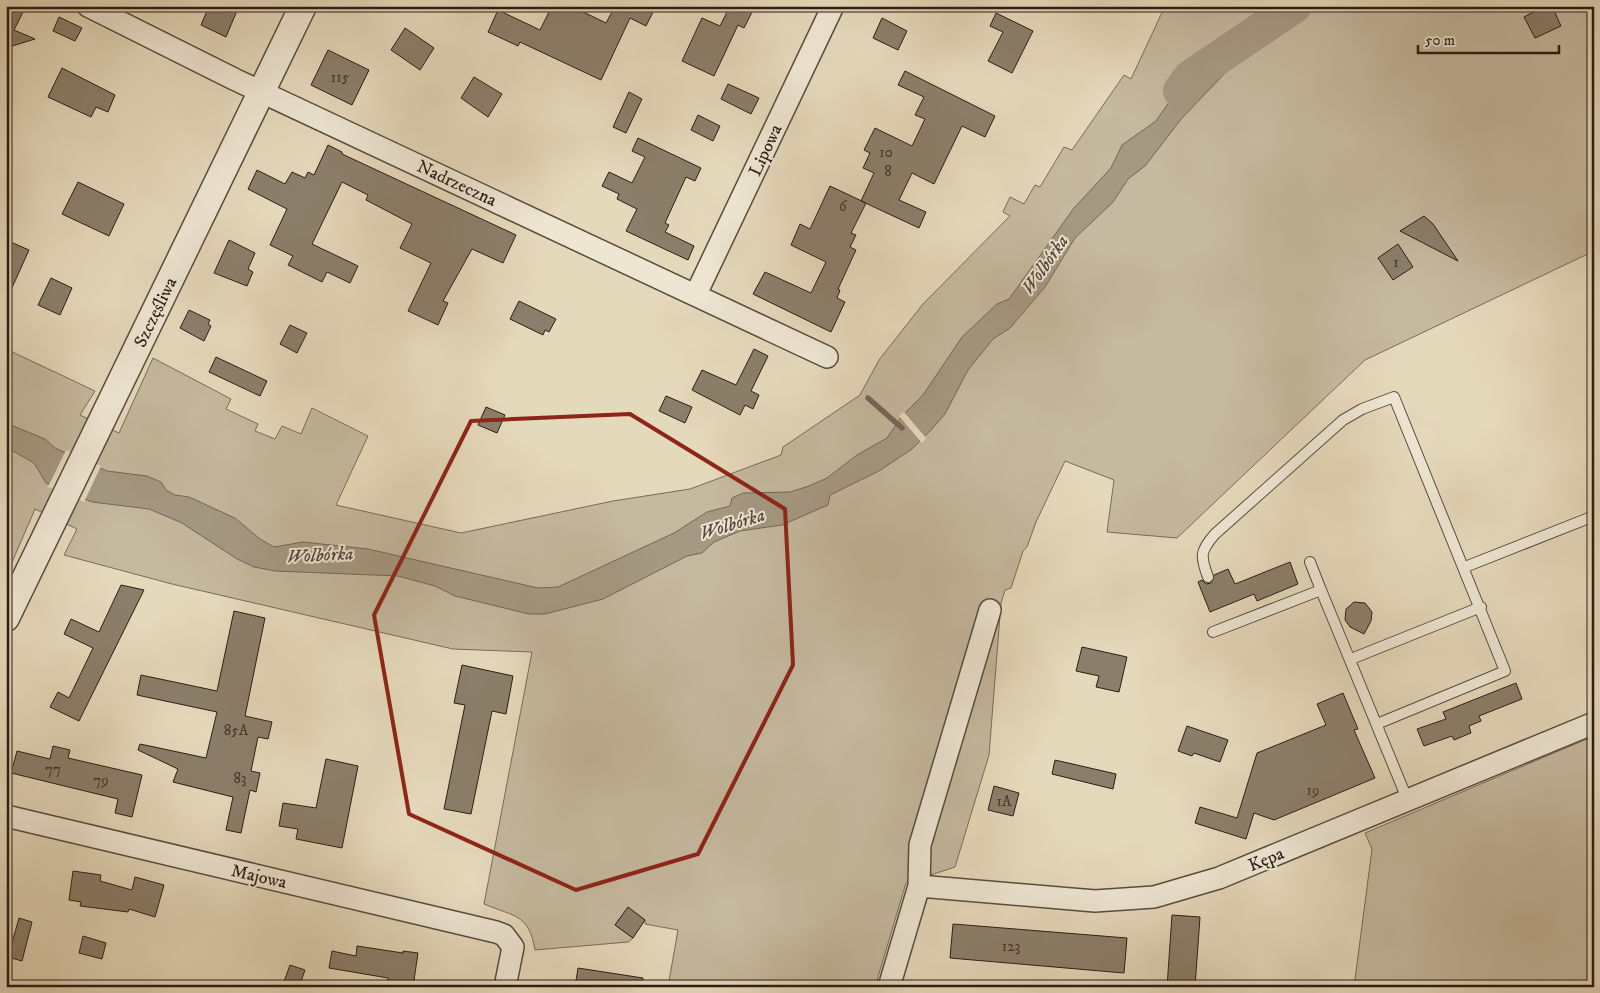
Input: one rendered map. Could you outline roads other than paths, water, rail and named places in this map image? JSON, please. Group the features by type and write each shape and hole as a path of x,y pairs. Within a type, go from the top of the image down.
{"street":[{"name":"Nadrzeczna","path":"88,6 262,92 828,357"},
{"name":"Szczęśliwa","path":"6,618 303,6"},
{"name":"Lipowa","path":"696,294 833,6"},
{"path":"889,987 919,886 920,845 990,610"},
{"name":"Kępa","path":"919,886 1095,900 1154,897 1219,878 1594,723"},
{"name":"Majowa","path":"6,816 496,932 509,940 513,947 513,956 505,987"}],"lane":[{"path":"1208,577 1202,556 1204,546 1215,534 1343,420 1362,409 1394,398 1465,567 1504,671 1377,724"},
{"path":"1465,567 1594,516"},
{"path":"1310,562 1408,801"},
{"path":"1213,632 1321,590"},
{"path":"1350,659 1480,607"}],"water":[{"path":"1203,56 1228,70 1182,118 1145,166 1128,179 1113,202 1075,238 1045,287 1010,328 993,339 968,370 945,414 912,449 879,471 830,495 828,505 782,525 740,531 714,542 702,553 687,556 603,599 545,614 529,614 455,596 435,586 398,576 275,571 254,567 237,559 182,523 149,509 92,502 46,483 34,463 6,447 6,423 45,439 55,448 107,471 147,476 161,482 166,490 175,495 189,497 235,518 260,539 274,547 303,542 368,549 538,588 558,587 674,533 707,512 730,506 732,498 743,493 790,492 827,478 857,455 887,438 902,416 923,395 962,337 997,304 1009,299 1074,208 1111,168 1122,145 1156,121 1179,88 1185,70 1193,60"}],"waterway":[{"name":"Wolbórka","path":"1180,91 1190,77 1295,6"},
{"path":"868,398 902,428"}]}
